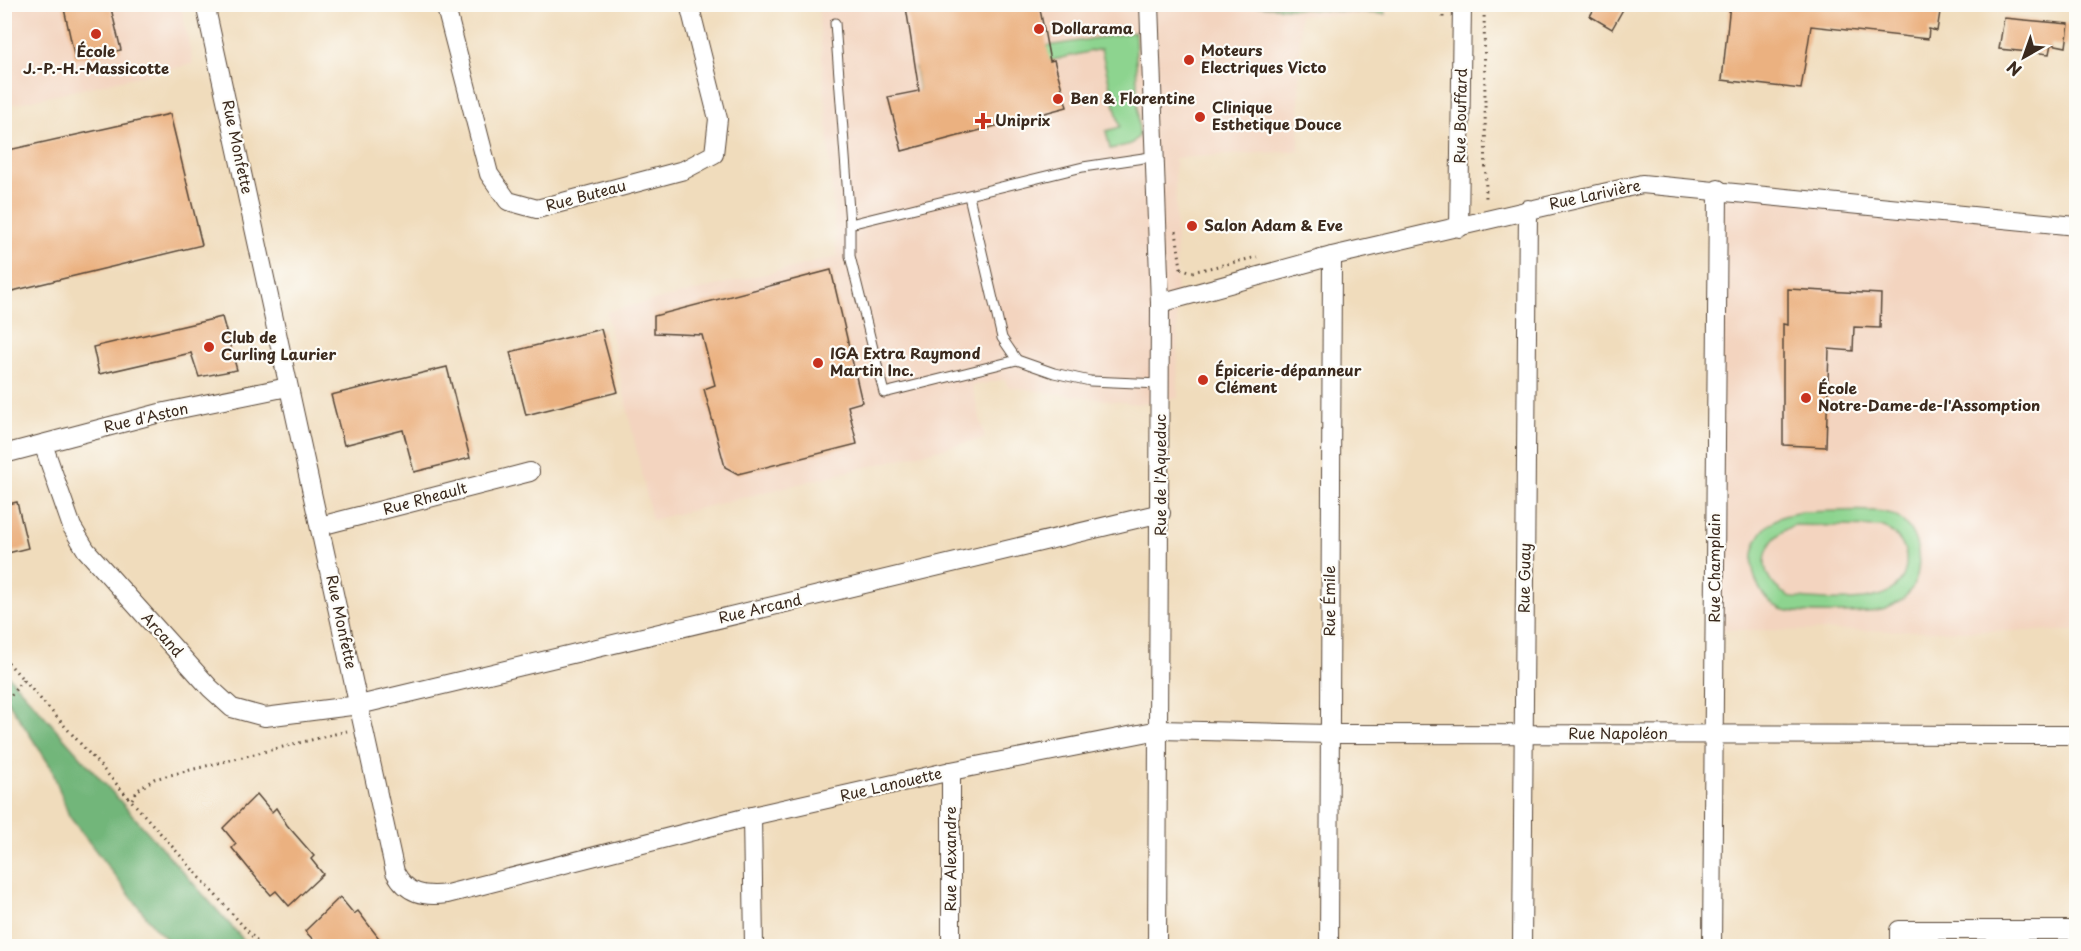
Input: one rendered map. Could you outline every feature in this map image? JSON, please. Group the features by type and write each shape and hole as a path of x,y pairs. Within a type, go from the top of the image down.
{"street":[{"name":"Rue Monfette","path":"204,4 222,75 394,872 403,886 418,894 447,894 752,816"},
{"name":"Rue Buteau","path":"445,4 489,174 508,201 537,209 684,170 714,154 718,119 689,4"},
{"name":"Rue de l'Aqueduc","path":"1149,4 1157,156 1160,303 1160,730 1157,946"},
{"name":"Rue Bouffard","path":"1459,228 1462,4"},
{"name":"Rue Larivière","path":"1160,303 1332,256 1459,228 1528,209 1642,183 2076,226"},
{"name":"Rue Champlain","path":"1712,946 1718,189"},
{"name":"Rue Guay","path":"1522,946 1528,209"},
{"name":"Rue Émile","path":"1329,946 1332,256"},
{"name":"Rue d'Aston","path":"4,454 160,413 288,387"},
{"name":"Arcand","path":"43,444 72,526 86,550 210,688 232,708 265,717 359,705"},
{"name":"Rue Rheault","path":"320,526 530,471"},
{"name":"Rue Arcand","path":"359,705 1161,513"},
{"name":"Rue Napoléon","path":"1160,730 1330,734 2076,735"},
{"name":"Rue Lanouette","path":"752,816 951,771 1160,730"},
{"name":"Rue Alexandre","path":"951,771 951,946"},
{"path":"752,816 754,946"},
{"path":"1899,946 1899,930 2076,930"}],"lane":[{"path":"836,23 850,224 850,256 884,393 1017,360 1054,373 1090,381 1160,384"},
{"path":"850,224 1083,167 1157,156"},
{"path":"969,196 1002,338 1017,360"}],"path":[{"name":"Rue Bouffard","path":"1484,4 1485,202"},
{"path":"1930,11 1931,4"},
{"path":"4,658 261,946"},
{"path":"4,705 23,679"},
{"path":"132,799 138,790 154,779 347,730 359,705"}],"shaded area":[{"name":"École J.-P.-H.-Massicotte","path":"4,5 181,5 193,64 5,106"},
{"path":"818,5 1388,5 1388,16 1300,15 1299,151 1175,158 1178,398 1138,404 1008,387 1005,379 972,386 985,438 652,520 606,312 837,257"},
{"path":"1718,189 2076,226 2076,631 1715,630"}],"green space":[{"path":"1242,5 1385,5 1385,14"},
{"path":"1135,32 1139,136 1131,144 1110,149 1106,131 1120,127 1101,49 919,91 915,67"},
{"path":"1866,510 1895,516 1904,523 1916,542 1919,565 1911,590 1901,600 1877,611 1816,613 1789,611 1770,602 1761,592 1753,568 1756,543 1762,531 1772,522 1783,516 1802,512","holes":["1794,525 1884,527 1894,534 1904,547 1906,565 1901,580 1891,590 1877,596 1860,600 1793,598 1781,591 1772,582 1767,572 1765,562 1772,541 1781,532"]},
{"path":"5,672 249,946 174,946 155,928 69,816 51,767 5,697"}],"building":[{"path":"63,4 110,4 121,50 75,59"},
{"path":"925,4 1039,4 1050,61 1054,60 1067,107 902,151 888,97 919,91 906,7"},
{"path":"1597,4 1626,4 1612,29 1590,16"},
{"path":"1730,4 1871,4 1940,12 1937,31 1929,29 1928,39 1811,26 1801,89 1722,80"},
{"path":"2004,18 2069,24 2066,47 2051,44 2049,54 1999,49"},
{"path":"170,114 202,245 4,293 4,151"},
{"path":"831,270 862,402 848,406 857,444 738,474 725,467 704,389 715,385 702,335 654,333 654,316"},
{"name":"École Notre-Dame-de-l'Assomption","path":"1788,289 1881,294 1880,328 1854,327 1853,351 1829,349 1826,447 1783,445 1783,324 1788,325"},
{"path":"222,317 237,370 199,377 191,353 99,374 93,347"},
{"path":"601,329 618,392 526,415 510,352"},
{"path":"447,367 470,458 414,472 403,430 344,445 331,395"},
{"path":"17,502 28,548 4,554 4,505"},
{"path":"257,794 272,812 276,808 287,825 314,856 311,859 323,874 289,906 276,891 271,895 258,880 232,848 236,844 223,828"},
{"path":"340,897 354,914 358,911 385,946 319,946 305,931"}],"place":[{"name":"Dollarama","path":"1039,29"},
{"name":"École J.-P.-H.-Massicotte","path":"96,34"},
{"name":"Moteurs Electriques Victo","path":"1189,60"},
{"name":"Ben & Florentine","path":"1058,99"},
{"name":"Clinique Esthetique Douce","path":"1200,117"},
{"name":"Uniprix","path":"983,121"},
{"name":"Salon Adam & Eve","path":"1192,226"},
{"name":"Club de Curling Laurier","path":"209,347"},
{"name":"IGA Extra Raymond Martin Inc.","path":"818,363"},
{"name":"Épicerie-dépanneur Clément","path":"1203,380"},
{"name":"École Notre-Dame-de-l'Assomption","path":"1806,398"}]}
